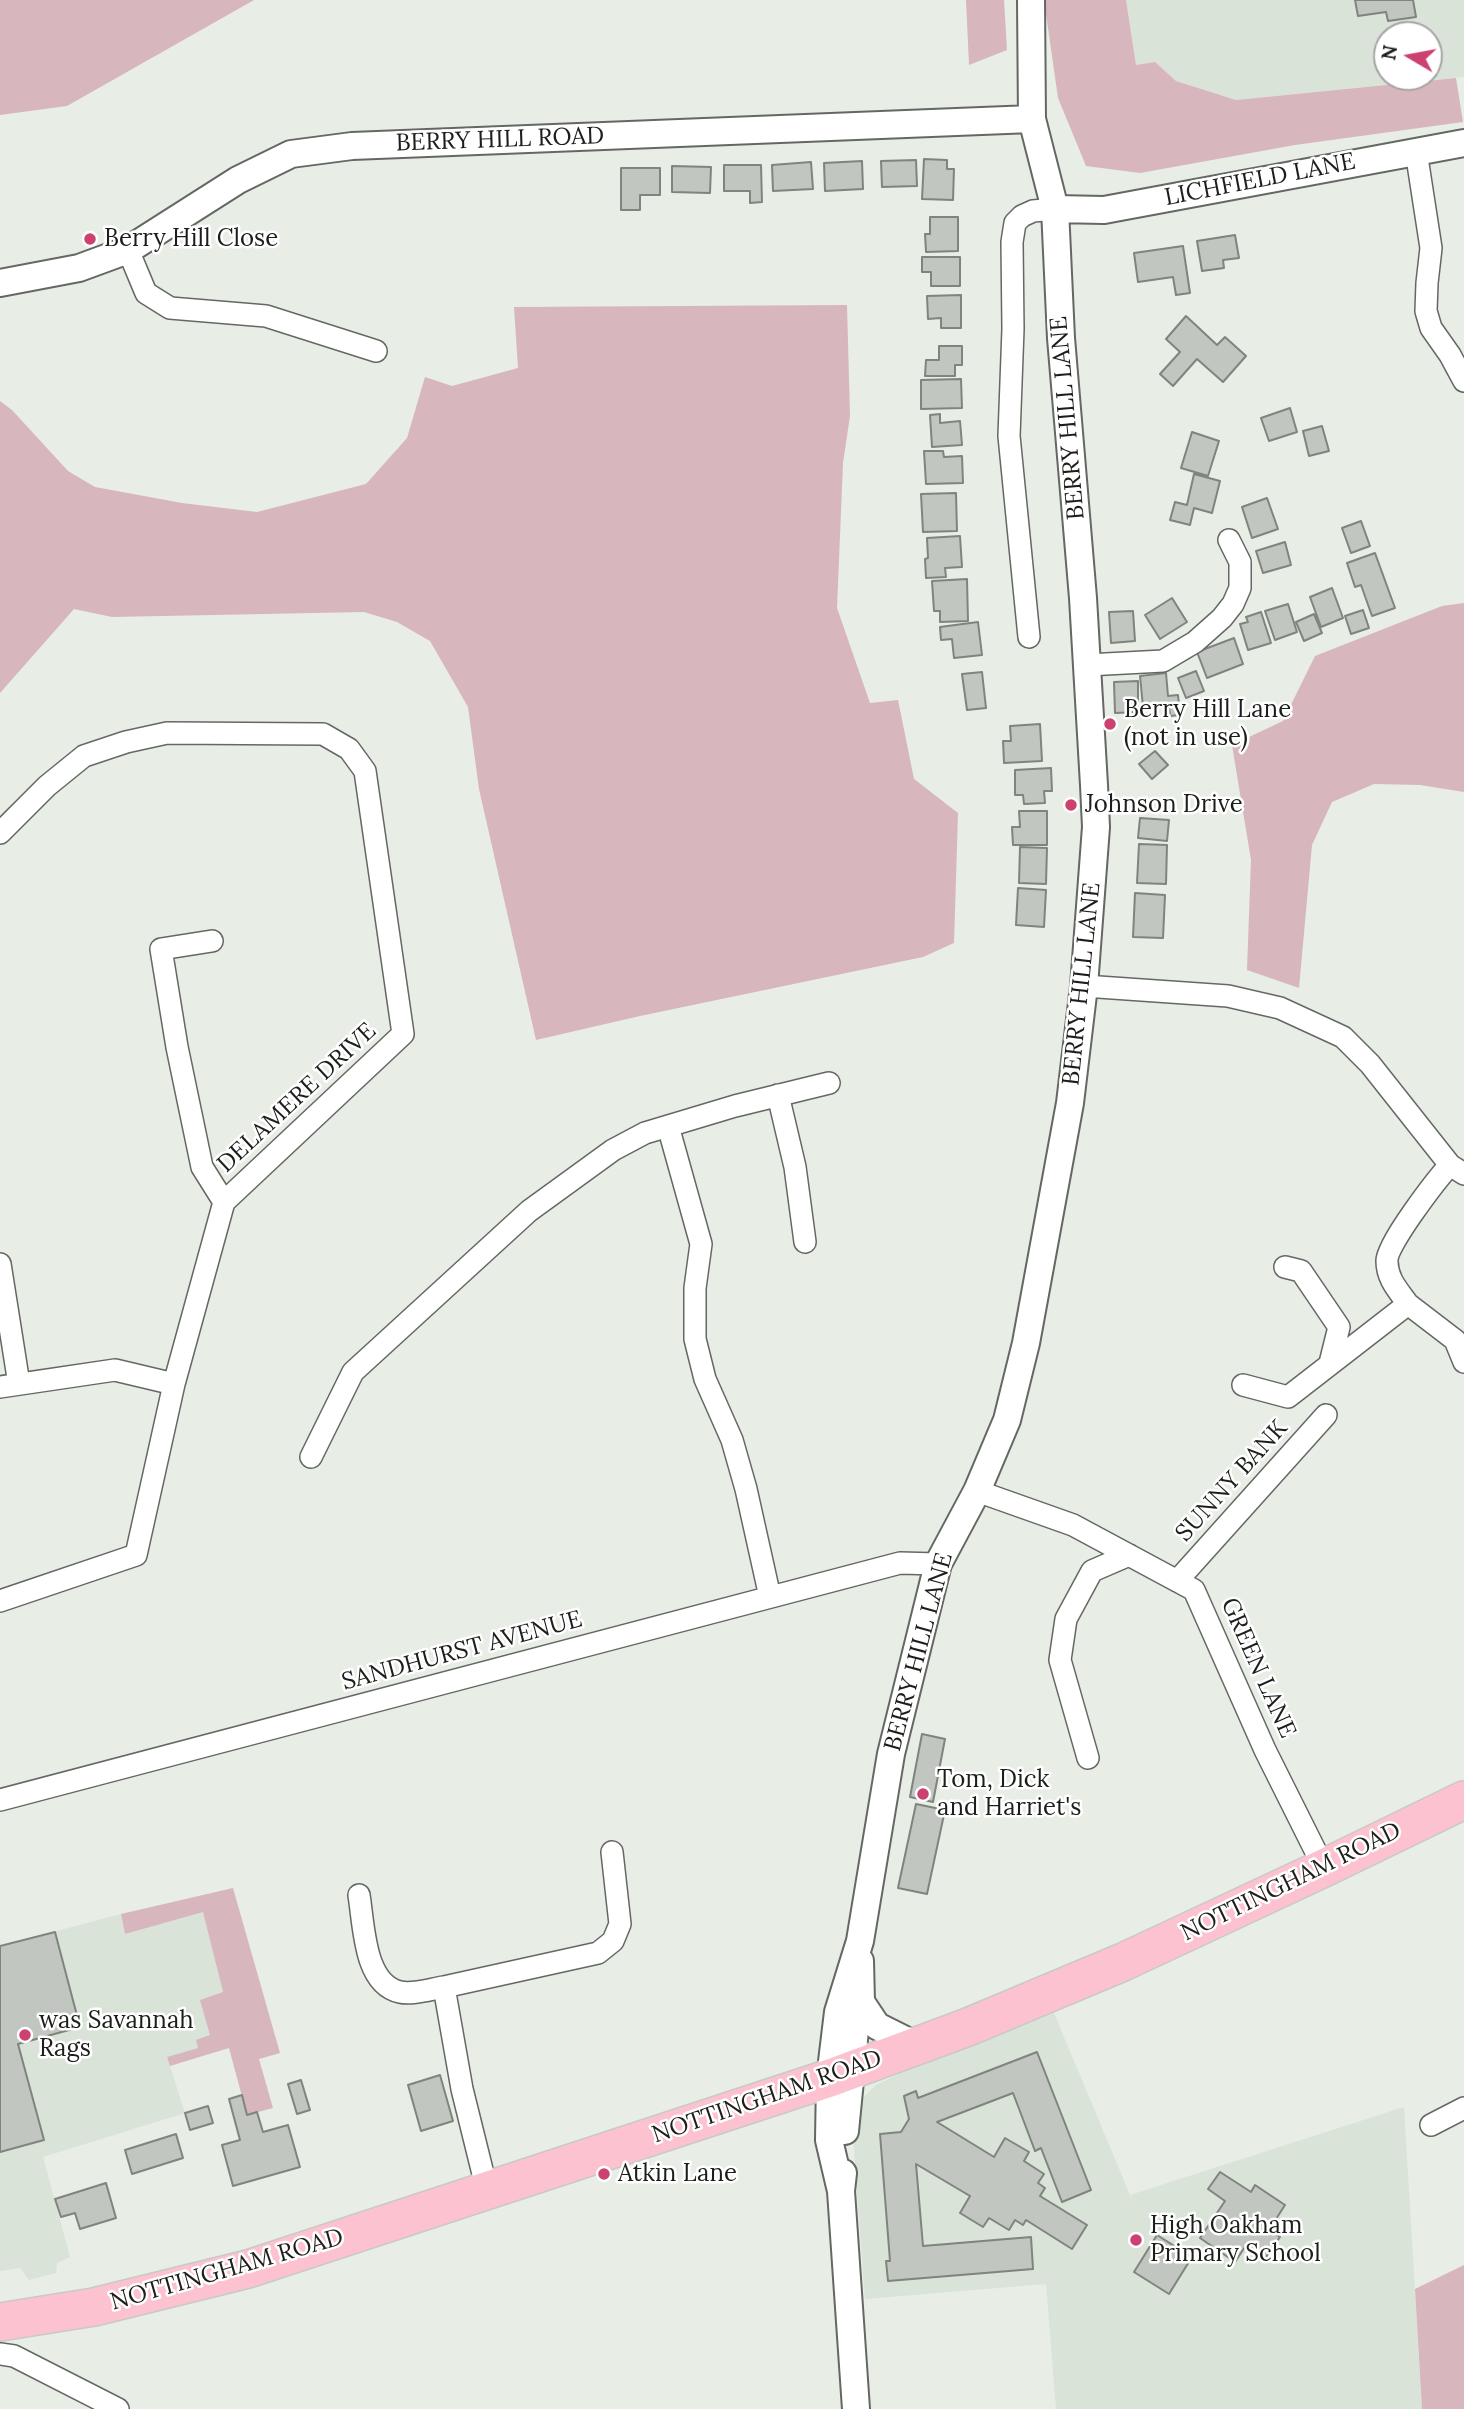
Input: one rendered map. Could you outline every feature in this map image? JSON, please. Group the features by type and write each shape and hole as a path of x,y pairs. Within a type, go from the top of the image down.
{"highway":[{"name":"NOTTINGHAM ROAD","path":"0,2322 94,2307 248,2269 840,2075 968,2027 1123,1962 1464,1800"}],"street":[{"name":"BERRY HILL LANE","path":"840,2075 840,2003 860,1941 891,1754 938,1564 976,1491 1007,1420 1026,1343 1070,1104 1084,986 1096,827 1083,598 1061,338 1055,209 1032,119 1031,0"},
{"name":"BERRY HILL ROAD","path":"0,283 79,268 128,250 238,180 291,154 303,152 352,146 1032,119"},
{"name":"LICHFIELD LANE","path":"1055,209 1104,209 1464,143"},
{"path":"1416,151 1431,248 1426,311 1431,328 1464,381"},
{"path":"1029,637 1009,436 1013,234 1016,223 1026,213 1055,209"},
{"path":"128,250 146,293 170,308 266,316 370,349 370,326"},
{"path":"1087,665 1163,661 1195,642 1233,604 1240,587 1240,562 1229,540"},
{"name":"DELAMERE DRIVE","path":"0,833 47,786 84,756 126,741 167,733 323,734 349,749 365,771 403,1034 224,1202 174,1384 136,1555 0,1601"},
{"path":"212,941 161,949 177,1046 202,1167 224,1202"},
{"path":"1084,986 1228,996 1280,1008 1343,1037 1370,1064 1457,1170 1431,1185 1386,1257 1388,1276 1408,1304 1455,1340 1464,1362"},
{"path":"311,1457 353,1371 529,1211 613,1150 645,1133 829,1083"},
{"path":"778,1096 795,1167 805,1242"},
{"path":"668,1126 701,1244 695,1288 695,1339 705,1380 732,1440 770,1597"},
{"path":"0,1264 9,1386 115,1370 174,1384"},
{"path":"1285,1267 1301,1271 1339,1327 1330,1363"},
{"path":"1243,1385 1288,1397 1408,1304"},
{"name":"SUNNY BANK","path":"1177,1581 1326,1415"},
{"name":"GREEN LANE","path":"976,1491 1073,1525 1194,1590 1265,1750 1324,1868"},
{"path":"1088,1758 1060,1660 1066,1619 1092,1571 1129,1555"},
{"name":"SANDHURST AVENUE","path":"0,1800 900,1563 938,1564"},
{"path":"359,1895 372,1969 385,1986 402,1993 444,1987 598,1954 613,1941 620,1924 612,1852"},
{"name":"BERRY HILL LANE","path":"840,2075 861,2003 860,1941"},
{"path":"444,1987 462,2089 487,2190"},
{"path":"861,2003 877,2026 915,2045"},
{"path":"840,2075 841,2192 856,2409"},
{"path":"1431,2125 1464,2108"},
{"path":"0,2354 14,2356 118,2409"}],"shaded area":[{"path":"0,0 254,0 67,106 0,115"},
{"path":"966,0 1004,0 1007,50 969,65"},
{"path":"1044,0 1126,0 1136,65 1155,62 1176,81 1236,100 1373,86 1373,91 1443,91 1443,79 1456,78 1463,122 1295,145 1140,173 1086,166 1058,98"},
{"path":"1126,0 1464,0 1464,77 1443,79 1443,21 1373,21 1373,86 1236,100 1176,81 1155,62 1136,65"},
{"path":"847,305 850,416 843,463 837,608 870,703 898,700 914,779 958,813 954,943 923,957 536,1040 479,789 468,707 430,641 397,622 364,612 112,617 74,609 0,693 0,401 12,410 68,471 95,487 182,503 257,512 366,484 407,438 425,377 452,386 518,368 514,307"},
{"path":"1464,603 1464,792 1420,785 1374,784 1332,802 1312,845 1299,988 1247,970 1251,860 1232,745 1283,721 1315,656 1442,606"},
{"path":"233,1888 280,2053 259,2059 273,2108 247,2115 229,2048 170,2066 167,2057 198,2048 196,2040 210,2035 200,2000 223,1992 203,1912 125,1934 121,1914"},
{"path":"203,1911 223,1993 211,2035 198,2048 167,2057 185,2113 43,2157 70,2257 57,2263 56,2273 29,2280 20,2268 0,2271 0,1946 121,1914 125,1934"},
{"name":"High Oakham Primary School","path":"1054,2013 1130,2195 1404,2107 1422,2409 1056,2409 1046,2284 865,2299 853,2137 861,2100 876,2085 901,2073"},
{"path":"1464,2265 1464,2409 1422,2409 1415,2289"}],"building":[{"path":"1355,0 1413,0 1416,17 1388,21 1386,12 1358,16"},
{"path":"924,159 947,160 947,169 954,169 953,200 922,199"},
{"path":"916,160 917,186 882,187 881,161"},
{"path":"862,161 863,189 825,191 824,163"},
{"path":"811,162 813,189 773,191 772,165"},
{"path":"724,165 761,165 762,202 750,203 750,191 724,191"},
{"path":"672,166 711,167 710,193 672,192"},
{"path":"621,168 660,168 660,195 640,195 640,210 621,210"},
{"path":"930,217 958,217 958,251 926,252 925,234 930,234"},
{"path":"1235,235 1239,258 1223,260 1224,268 1202,271 1197,241"},
{"path":"1183,246 1190,293 1176,295 1173,277 1138,282 1134,253"},
{"path":"922,257 960,257 960,286 931,286 931,272 922,272"},
{"path":"961,295 961,328 941,328 941,318 928,319 927,296"},
{"path":"1186,316 1217,345 1225,337 1246,356 1223,382 1197,359 1173,386 1160,374 1180,352 1166,339"},
{"path":"939,346 962,346 962,365 955,365 955,376 925,376 926,360 939,360"},
{"path":"961,379 962,408 921,409 921,380"},
{"path":"1290,408 1297,432 1269,441 1261,418"},
{"path":"940,414 940,423 960,421 962,445 932,447 930,415"},
{"path":"1322,426 1329,451 1309,456 1303,431"},
{"path":"1192,432 1219,441 1208,476 1181,468"},
{"path":"924,451 943,451 944,457 962,456 963,483 926,484"},
{"path":"1194,474 1220,481 1212,513 1194,508 1190,525 1170,520 1175,502 1187,505"},
{"path":"956,493 957,531 923,532 921,494"},
{"path":"1267,498 1278,529 1252,538 1242,507"},
{"path":"1361,521 1370,546 1351,553 1342,528"},
{"path":"960,536 962,567 945,568 946,577 926,578 927,538"},
{"path":"1285,542 1291,565 1263,573 1256,551"},
{"path":"1375,553 1395,608 1372,616 1361,585 1355,587 1347,563"},
{"path":"967,579 968,621 940,622 940,611 934,611 932,581"},
{"path":"1332,588 1343,618 1321,627 1310,597"},
{"path":"1172,598 1187,622 1160,639 1145,615"},
{"path":"1288,604 1297,632 1275,640 1265,611"},
{"path":"1363,610 1369,628 1351,634 1345,616"},
{"path":"1133,611 1135,641 1111,643 1109,612"},
{"path":"1261,612 1271,643 1248,650 1240,624 1248,622 1246,617"},
{"path":"1314,614 1322,633 1304,641 1296,622"},
{"path":"978,622 982,655 954,658 952,639 941,640 940,627"},
{"path":"1234,638 1243,664 1207,678 1197,652"},
{"path":"1196,671 1204,691 1186,698 1178,678"},
{"path":"982,672 986,708 967,710 962,674"},
{"path":"1166,673 1168,696 1178,695 1180,715 1170,716 1169,705 1143,707 1140,676"},
{"path":"1138,681 1138,712 1115,713 1114,682"},
{"path":"1040,724 1042,761 1004,763 1003,741 1011,741 1010,726"},
{"path":"1155,751 1168,765 1152,779 1139,764"},
{"path":"1051,768 1052,791 1044,791 1045,803 1024,804 1023,795 1015,795 1015,770"},
{"path":"1019,811 1047,811 1047,845 1013,845 1012,827 1020,827"},
{"path":"1140,818 1169,820 1167,841 1138,838"},
{"path":"1139,844 1167,845 1166,884 1137,883"},
{"path":"1020,847 1047,848 1046,884 1019,883"},
{"path":"1018,888 1046,890 1044,927 1016,925"},
{"path":"1135,893 1165,895 1163,938 1133,937"},
{"path":"922,1734 945,1739 933,1802 910,1797"},
{"path":"916,1804 945,1810 927,1894 898,1888"},
{"name":"was Savannah Rags","path":"55,1932 80,2027 18,2044 44,2140 0,2152 0,1946"},
{"path":"1037,2052 1091,2190 1062,2202 1041,2148 1035,2151 1013,2093 937,2122 994,2157 1005,2138 1029,2152 1024,2161 1044,2174 1038,2183 1045,2188 1040,2196 1087,2225 1072,2249 1026,2220 1023,2225 1015,2220 1009,2230 989,2218 983,2227 960,2213 970,2196 916,2164 923,2246 1031,2237 1033,2269 888,2281 886,2261 890,2261 880,2134 901,2132 909,2119 904,2096 916,2091 918,2098"},
{"path":"440,2075 453,2121 421,2131 408,2085"},
{"path":"301,2080 310,2110 297,2114 288,2084"},
{"path":"242,2095 247,2115 257,2112 263,2132 288,2125 300,2167 233,2186 222,2145 240,2140 229,2099"},
{"path":"208,2106 213,2123 190,2130 185,2113"},
{"path":"176,2134 183,2158 132,2174 125,2150"},
{"path":"1220,2172 1251,2192 1255,2185 1285,2205 1269,2230 1280,2237 1264,2260 1245,2247 1235,2262 1200,2238 1225,2201 1208,2189"},
{"path":"106,2183 116,2218 80,2229 75,2213 61,2217 55,2199"},
{"path":"1157,2235 1192,2257 1169,2294 1134,2272"}],"place":[{"name":"Berry Hill Close","path":"90,239"},
{"name":"Berry Hill Lane (not in use)","path":"1110,724"},
{"name":"Johnson Drive","path":"1071,805"},
{"name":"Tom, Dick and Harriet's","path":"923,1794"},
{"name":"was Savannah Rags","path":"25,2035"},
{"name":"Atkin Lane","path":"604,2174"},
{"name":"High Oakham Primary School","path":"1136,2240"}]}
